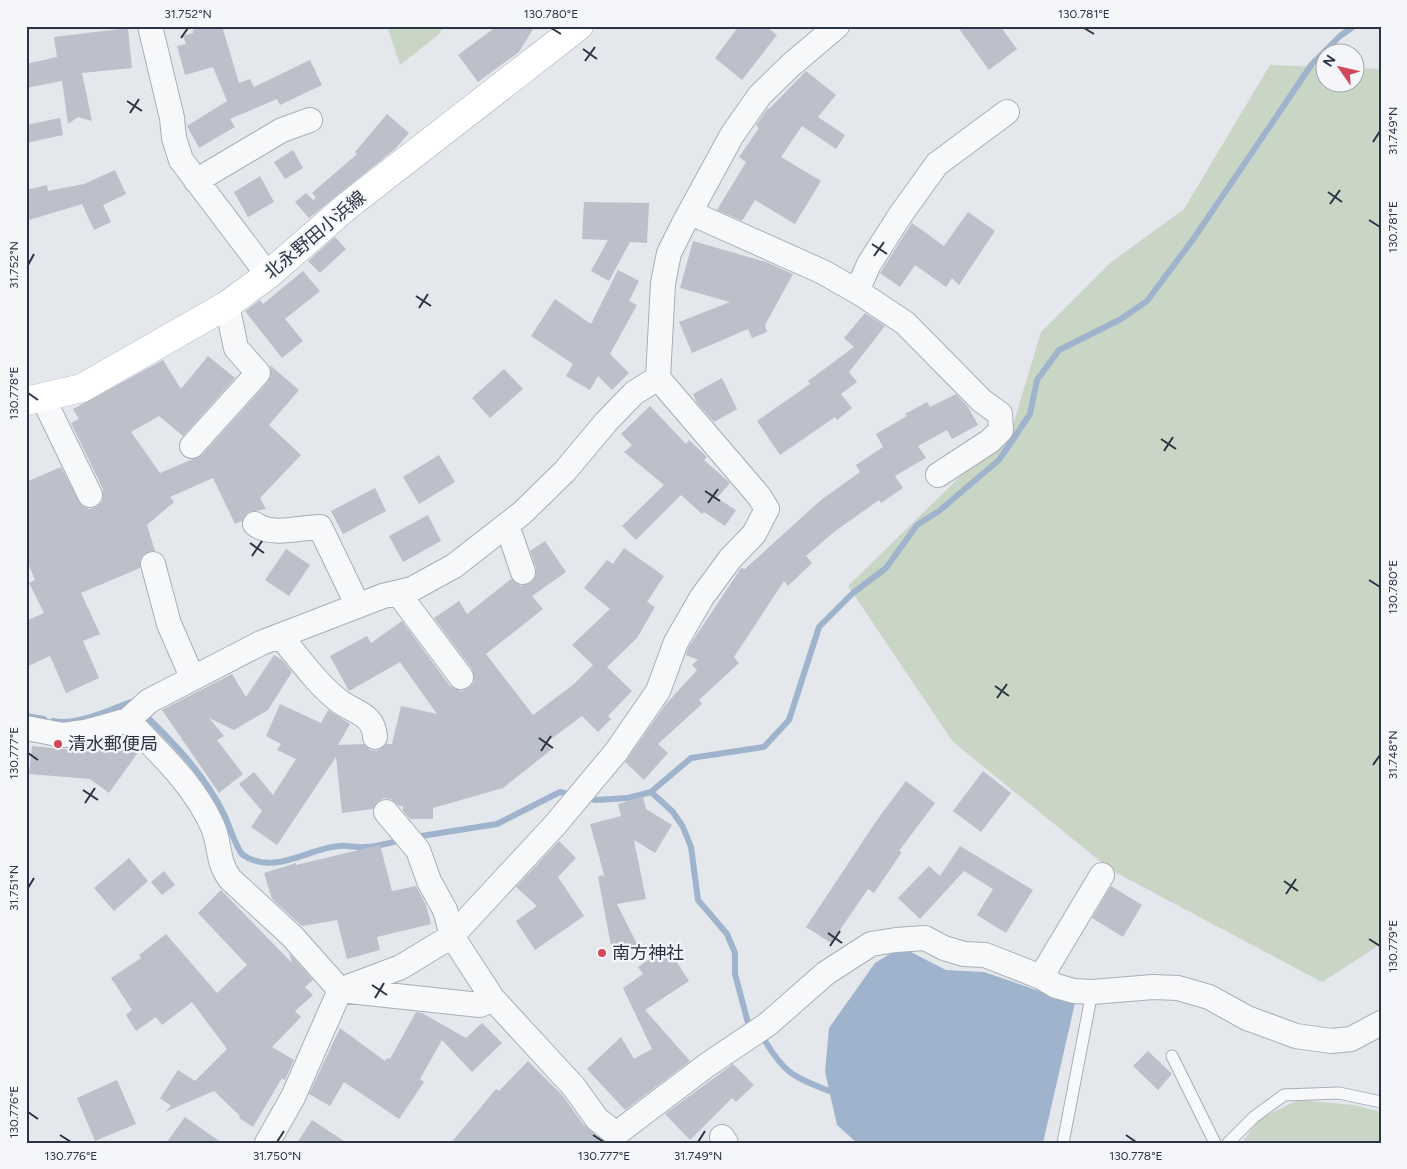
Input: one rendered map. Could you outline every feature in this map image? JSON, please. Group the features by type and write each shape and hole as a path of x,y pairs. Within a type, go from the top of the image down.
{"main road":[{"name":"北永野田小浜線","path":"35,399 82,388 227,305 268,275 346,207 579,26"}],"street":[{"path":"150,26 172,118 174,138 181,160 268,275"},
{"path":"267,1143 293,1097 340,990 401,967 452,936 570,806 616,752 658,691 676,642 702,597 730,559 754,534 767,509 759,496 658,378 663,282 669,253 732,135 760,95 791,65 837,26"},
{"path":"857,291 869,264 936,164 1007,112"},
{"path":"196,181 282,130 310,120"},
{"path":"691,213 808,264 857,291 905,323 982,401 1000,414 1001,430 990,441 938,475"},
{"path":"192,446 258,373 236,348 227,305"},
{"path":"26,728 63,735 85,732 128,720 149,701 260,643 282,637 358,606 412,589 454,566 522,513 565,471 606,422 634,394 658,378"},
{"path":"35,399 90,495"},
{"path":"256,524 260,528 284,531 304,527 320,527 358,606"},
{"path":"506,525 523,572"},
{"path":"153,564 169,624 192,677"},
{"path":"398,593 461,677"},
{"path":"282,637 320,685 340,701 371,720 375,727 375,737"},
{"path":"128,720 191,788 214,827 222,869 230,879 292,936 340,990 480,1005 493,999"},
{"path":"386,812 412,842 429,881 445,910 452,936 493,999 574,1087 597,1119 621,1138 707,1065 768,1024 826,973 872,944 925,938 944,948 964,954 985,955 1041,977 1056,986 1092,992 1153,987 1178,988 1209,997 1247,1018 1296,1036 1331,1042 1351,1040 1381,1023"},
{"path":"1041,977 1102,875"}],"lane":[{"path":"1063,1143 1092,992"},
{"path":"1172,1056 1215,1143"},
{"path":"1228,1143 1254,1117 1284,1094 1339,1093 1381,1102"}],"green space":[{"path":"387,26 445,26 437,36 400,65"},
{"path":"1270,65 1314,67 1314,92 1364,92 1364,68 1381,69 1381,944 1322,982 1111,870 953,742 848,586 1013,425 1041,332 1110,263 1184,209"},
{"path":"1298,1100 1354,1105 1381,1112 1381,1143 1242,1143 1259,1119"}],"water":[{"path":"901,947 946,970 984,972 1075,1003 1043,1143 857,1143 837,1125 825,1072 829,1028 875,963"}],"building":[{"path":"206,26 222,26 239,83 250,79 254,87 310,60 322,85 280,105 277,99 230,119 235,127 199,148 187,126 227,101 213,67 185,75 177,46 186,44 183,36 193,33 193,30"},
{"path":"497,26 535,26 519,52 478,82 458,55"},
{"path":"739,26 766,26 777,35 742,80 715,58"},
{"path":"957,26 1000,26 1017,49 989,70"},
{"path":"128,28 132,68 82,73 92,121 78,117 68,124 62,81 26,88 26,64 57,57 54,37"},
{"path":"806,71 836,95 818,117 845,135 836,149 802,126 781,157 821,181 795,224 755,200 742,221 717,210 746,162 739,157 759,128 756,125 768,108"},
{"path":"387,114 409,133 395,149 309,218 295,202 306,193 313,200 316,198 312,193 357,154 355,152"},
{"path":"60,118 63,135 26,143 26,125"},
{"path":"293,150 303,168 285,179 274,162"},
{"path":"115,170 126,194 103,205 111,222 94,230 82,204 26,221 26,190 47,185 48,191 84,184"},
{"path":"260,176 274,202 248,217 234,192"},
{"path":"584,202 649,203 647,243 630,242 609,281 591,271 608,240 582,239"},
{"path":"968,212 995,231 959,285 952,278 946,287 915,265 900,287 880,273 912,223 944,246"},
{"path":"335,237 346,249 320,273 308,261"},
{"path":"693,241 766,262 793,274 765,325 767,332 752,338 748,329 692,353 679,322 730,302 680,288"},
{"path":"618,270 639,281 629,301 637,305 610,354 629,373 612,390 598,376 590,390 566,376 573,364 531,336 555,299 591,324"},
{"path":"303,271 320,291 285,319 303,341 282,358 245,311 260,300 263,304"},
{"path":"865,313 885,326 849,372 857,382 841,394 852,408 837,420 835,417 780,455 757,421 810,384 808,381 854,347 844,338"},
{"path":"208,356 235,378 183,436 159,416 131,432 160,473 202,455 268,382 271,376 270,365 299,390 269,425 301,455 260,498 266,509 248,512 242,521 235,524 213,478 170,497 174,502 147,525 155,551 143,555 140,561 140,568 81,593 100,634 83,641 99,678 66,693 50,656 26,667 26,621 44,613 29,583 35,580 26,558 26,482 61,467 82,506 90,509 96,507 102,502 103,489 71,423 79,419 73,409 163,360 181,389"},
{"path":"504,369 523,389 490,418 472,398"},
{"path":"722,378 737,409 714,422 697,403 693,394"},
{"path":"956,394 968,407 978,425 952,439 947,430 918,446 926,458 895,476 903,488 881,503 879,500 834,532 806,556 812,563 788,586 784,581 734,657 739,663 699,700 702,704 658,744 668,753 644,780 625,762 666,704 697,670 692,665 698,660 686,655 688,648 741,568 745,569 821,500 860,472 856,465 883,447 876,434 907,416 905,414 927,402 930,407"},
{"path":"650,406 686,444 689,440 707,457 704,460 730,483 717,498 736,510 725,526 704,512 702,514 681,495 636,540 622,526 664,485 624,452 632,445 621,434"},
{"path":"439,455 455,482 419,504 403,477"},
{"path":"375,488 386,511 343,534 331,511"},
{"path":"428,515 441,541 403,562 389,536"},
{"path":"545,541 566,572 532,596 543,609 486,654 533,715 574,684 593,665 572,645 610,609 584,588 607,560 613,564 624,548 664,576 647,602 655,607 637,638 607,667 632,691 608,716 611,719 598,732 582,716 547,742 552,749 503,788 433,808 433,819 410,819 403,811 403,806 399,806 391,799 384,798 377,802 373,809 342,813 336,757 277,845 251,827 262,811 239,784 254,772 273,795 296,759 277,750 281,744 266,736 280,704 321,723 328,710 350,724 338,745 364,744 370,750 377,751 386,744 392,744 401,706 437,714 400,662 349,691 330,656 367,636 371,643 402,621 450,686 462,691 469,688 474,682 472,669 434,618 459,601 467,614 511,579 521,586 533,581 536,575 536,568 530,551"},
{"path":"286,549 310,565 289,596 265,580"},
{"path":"274,655 282,660 292,672 268,710 234,730 209,718 224,736 217,740 243,774 219,793 162,710 232,674 246,697"},
{"path":"122,736 139,751 109,793 90,779 29,774 32,746 98,752 107,740"},
{"path":"983,771 1011,793 981,832 953,811"},
{"path":"906,781 935,803 899,851 902,852 874,893 868,889 831,943 806,927 877,820"},
{"path":"643,797 646,809 672,825 655,853 634,840 646,899 617,904 637,944 613,956 598,877 603,875 605,878 590,824 621,816 618,804"},
{"path":"559,841 576,858 558,877 584,916 535,950 516,921 537,906 516,887"},
{"path":"380,845 392,891 416,886 426,905 431,924 377,937 380,950 347,959 337,920 302,926 272,899 264,873 296,863 296,865"},
{"path":"960,846 1033,890 1006,933 977,915 993,889 964,871 920,919 898,898 929,866 940,876"},
{"path":"129,858 148,881 114,911 94,888"},
{"path":"164,871 175,885 162,895 151,882"},
{"path":"1111,886 1142,905 1123,937 1092,918"},
{"path":"221,890 292,963 289,953 313,980 305,987 313,995 295,1011 301,1017 272,1047 294,1060 285,1080 282,1078 253,1127 239,1118 240,1116 214,1091 165,1112 171,1106 160,1098 178,1070 195,1081 227,1049 192,1002 162,1025 156,1017 136,1031 126,1015 132,1010 111,978 141,958 139,955 166,934 217,993 247,965 198,913"},
{"path":"667,947 689,981 645,1010 690,1061 625,1110 587,1069 621,1037 634,1059 652,1049 623,988 643,974 638,967"},
{"path":"416,1012 422,1013 466,1038 482,1023 502,1043 472,1072 442,1040 420,1079 424,1082 399,1119 344,1082 330,1106 309,1094 340,1028 385,1061 387,1058 390,1059"},
{"path":"1148,1051 1172,1074 1158,1090 1133,1066"},
{"path":"528,1061 563,1096 583,1124 605,1143 451,1143 496,1089 499,1091"},
{"path":"733,1064 754,1085 736,1102 732,1098 690,1140 665,1114"},
{"path":"117,1080 136,1124 95,1141 77,1098"},
{"path":"185,1117 222,1143 166,1143"},
{"path":"312,1120 347,1143 297,1143"}],"waterway":[{"path":"585,798 596,800 628,798 651,792 691,758 764,747 789,720 819,627 853,593 886,568 917,525 939,511 999,460 1030,414 1037,380 1059,350 1121,319 1147,301 1194,238 1312,64 1340,36 1354,26"},
{"path":"53,721 62,722 82,719 131,702 136,706"},
{"path":"143,713 198,773 216,799 241,852 255,861 279,862 328,848 342,846 370,847 403,840"},
{"path":"26,716 44,719"},
{"path":"415,837 497,824 560,792 573,795"},
{"path":"651,792 673,812 683,827 691,847 698,900 727,934 735,953 735,974 748,1023"},
{"path":"765,1041 779,1061 791,1073 829,1091"}],"place":[{"name":"清水郵便局","path":"58,744"},
{"name":"南方神社","path":"602,953"}]}
